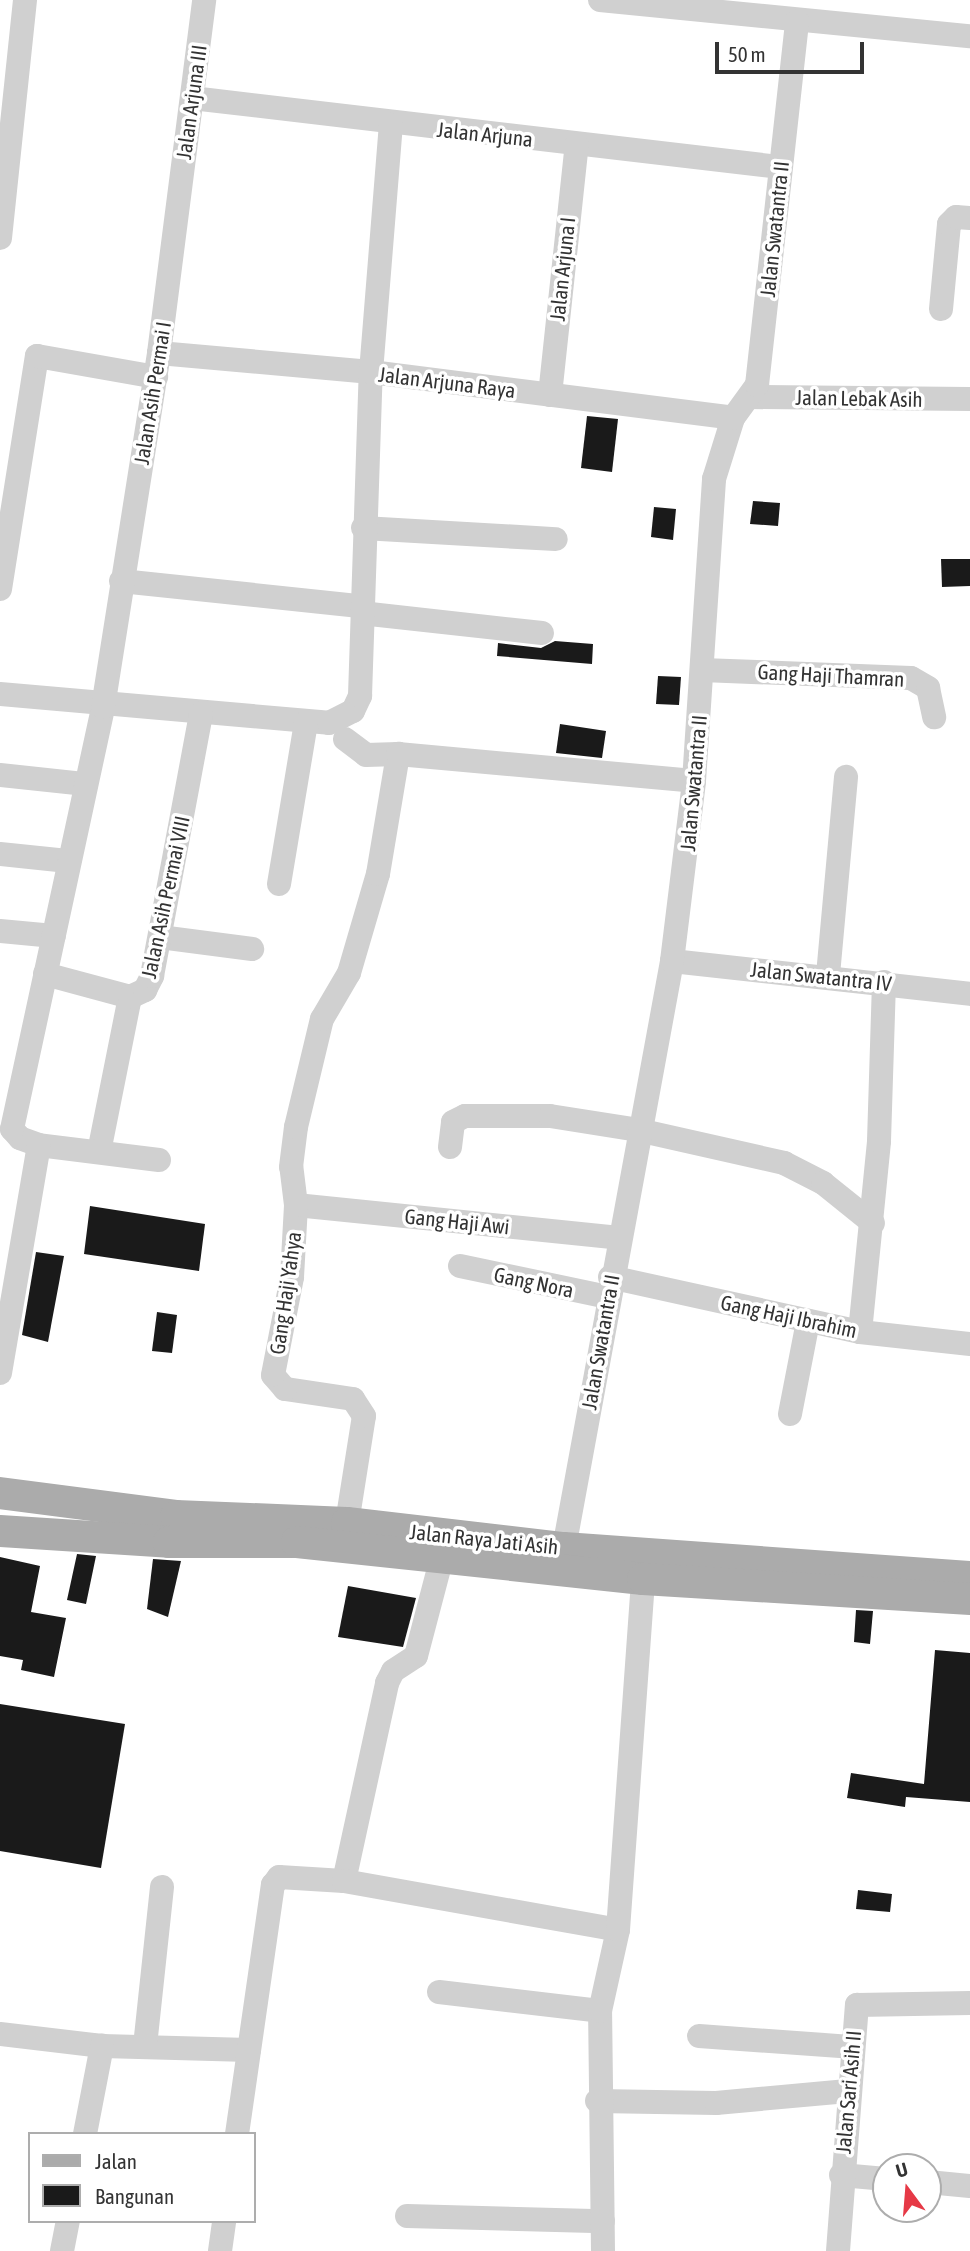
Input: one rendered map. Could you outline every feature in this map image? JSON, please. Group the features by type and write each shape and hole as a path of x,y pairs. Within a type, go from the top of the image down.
{"main road":[{"name":"Jalan Raya Jati Asih","path":"0,1493 176,1516 347,1523 564,1548 970,1577"},
{"name":"Jalan Raya Jati Asih","path":"0,1531 169,1542 297,1542 643,1579 970,1599"}],"street":[{"path":"0,238 25,0"},
{"name":"Jalan Arjuna III","path":"176,204 204,0"},
{"path":"600,0 765,9 797,21 970,36"},
{"name":"Jalan Swatantra II","path":"564,1548 609,1287 672,961 694,781 714,479 733,418 757,385 797,21"},
{"name":"Jalan Arjuna","path":"192,98 391,125 779,167"},
{"path":"0,694 103,707 306,722 343,721 360,696 360,606 371,372 391,125"},
{"name":"Jalan Arjuna I","path":"550,395 577,144"},
{"name":"Jalan Asih Permai I","path":"39,1145 12,1129 84,784 103,707 157,365 176,204"},
{"path":"941,309 949,224 956,217 970,218"},
{"name":"Jalan Arjuna Raya","path":"1,580 37,356 157,365 371,372 733,418"},
{"name":"Jalan Lebak Asih","path":"749,397 970,399"},
{"path":"363,528 556,538"},
{"path":"121,581 360,606 370,614 542,633"},
{"name":"Gang Haji Thamran","path":"702,670 911,678 928,688 934,717"},
{"name":"Jalan Asih Permai VIII","path":"99,1152 130,997 145,990 160,937 201,714"},
{"path":"279,884 306,722"},
{"path":"345,739 366,755 398,754 694,781"},
{"path":"296,1205 290,1175 296,1127 325,1011 349,973 378,874 398,754"},
{"path":"0,775 84,784"},
{"path":"828,975 846,777"},
{"path":"0,854 68,861"},
{"path":"0,931 54,936"},
{"path":"160,937 252,949"},
{"name":"Jalan Swatantra IV","path":"672,961 828,975 970,994"},
{"path":"45,974 130,997"},
{"path":"860,1332 873,1223 884,982"},
{"path":"450,1147 453,1122 466,1116 550,1116 638,1130 784,1163 823,1183 873,1223"},
{"path":"0,1373 39,1145 159,1160"},
{"name":"Gang Haji Awi","path":"296,1205 619,1238"},
{"name":"Gang Haji Yahya","path":"296,1205 292,1277 273,1375 285,1389 353,1399 364,1416 347,1523"},
{"name":"Gang Nora","path":"460,1266 609,1287"},
{"name":"Gang Haji Ibrahim","path":"609,1287 860,1332 970,1343"},
{"path":"790,1414 808,1321"},
{"path":"344,1881 387,1683 393,1671 416,1656 442,1557"},
{"path":"603,2251 597,2101 600,2011 618,1930 643,1579"},
{"path":"237,2132 273,1885 291,1874 618,1930"},
{"path":"145,2046 162,1887"},
{"path":"439,1992 600,2011"},
{"name":"Jalan Sari Asih II","path":"838,2251 847,2091 857,2005 970,2003"},
{"path":"0,2034 102,2046 248,2050"},
{"path":"699,2036 851,2047"},
{"path":"85,2132 102,2046"},
{"path":"597,2101 716,2103 847,2091"},
{"path":"841,2175 872,2178"},
{"path":"942,2183 970,2186"},
{"path":"407,2216 603,2221"},
{"path":"62,2251 68,2223"},
{"path":"220,2251 224,2223"}],"building":[{"path":"587,416 618,419 612,472 581,468"},
{"path":"753,501 780,503 778,526 750,524"},
{"path":"654,507 676,509 673,540 651,537"},
{"path":"941,559 970,559 970,586 942,587"},
{"path":"555,641 593,644 592,664 497,656 498,643 541,648"},
{"path":"658,676 681,677 679,705 656,704"},
{"path":"560,724 606,731 602,758 556,753"},
{"path":"90,1206 205,1224 199,1271 84,1254"},
{"path":"36,1252 64,1256 48,1342 22,1335"},
{"path":"157,1312 177,1315 172,1353 152,1351"},
{"path":"77,1554 96,1556 86,1604 67,1600"},
{"path":"0,1557 40,1566 31,1612 66,1618 54,1677 21,1670 23,1660 0,1656"},
{"path":"153,1559 181,1561 168,1617 147,1609"},
{"path":"348,1586 416,1598 403,1647 338,1637"},
{"path":"856,1610 873,1611 870,1644 854,1642"},
{"path":"935,1650 970,1653 970,1802 906,1797 905,1807 847,1798 851,1773 924,1784"},
{"path":"0,1704 125,1724 101,1868 0,1851"},
{"path":"858,1890 892,1894 890,1912 856,1909"}]}
